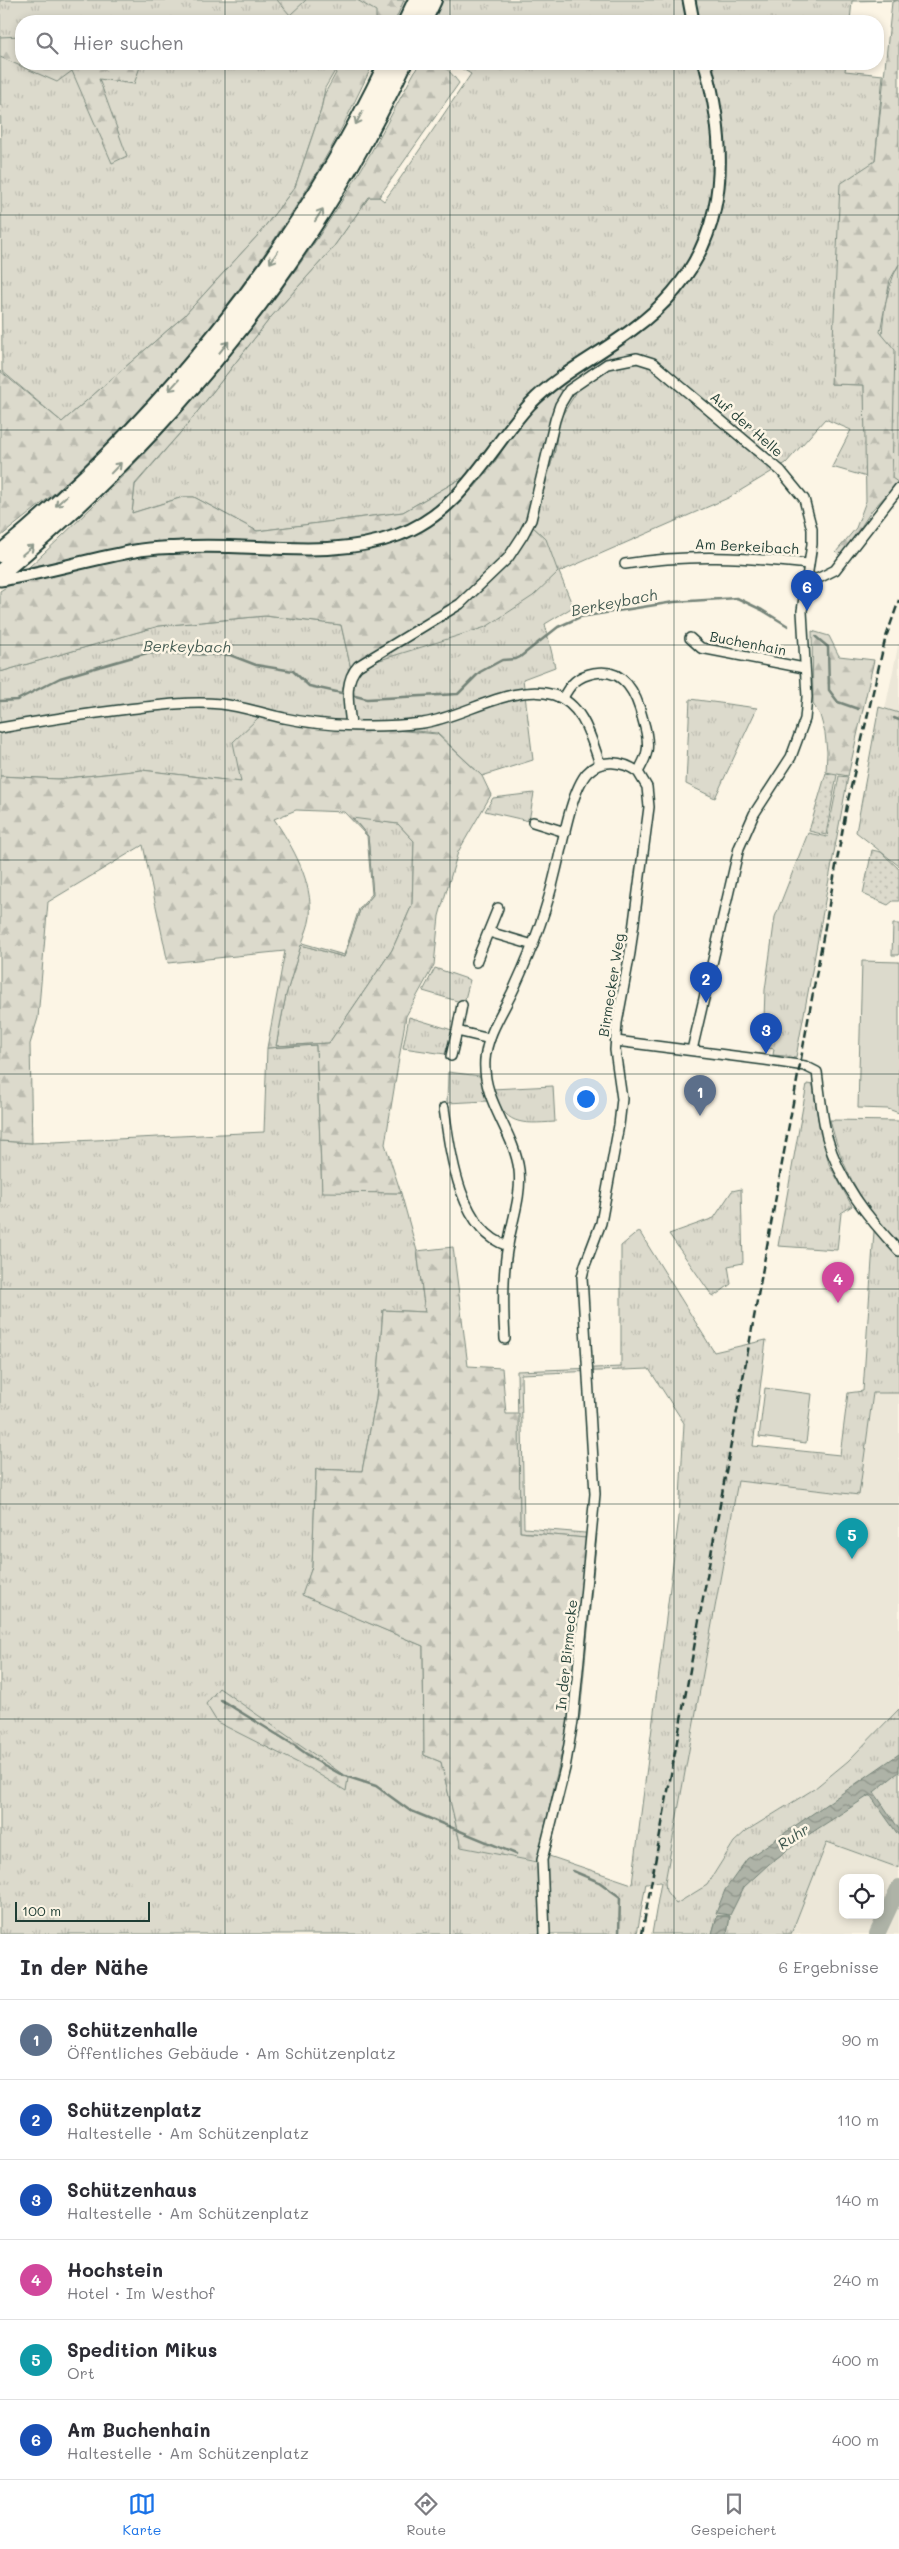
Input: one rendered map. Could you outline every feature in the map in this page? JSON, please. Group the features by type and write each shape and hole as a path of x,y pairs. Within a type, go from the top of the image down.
{"highway":[{"path":"410,15 417,0"},
{"path":"426,15 432,0"},
{"path":"0,573 56,526 156,428 246,320 326,205 388,74"},
{"path":"0,554 32,527 136,428 184,374 272,260 388,74"}],"street":[{"path":"688,0 692,15"},
{"path":"0,580 137,550 208,545 335,549 399,535 422,524 452,502 471,482 532,403 559,378 642,322 671,295 698,253 710,226 720,182 721,145 717,109 707,70"},
{"path":"351,725 348,687 352,675 358,666 460,604 495,573 518,544 533,511 560,405 573,386 607,364 602,350"},
{"name":"Auf der Helle","path":"607,364 638,358 653,363 781,471 800,492 807,506 812,536 802,611 807,697 801,734 791,757 751,820 739,848 692,1050"},
{"path":"806,578 817,579 835,570 899,488"},
{"name":"Am Berkeibach","path":"625,564 677,558 718,556 808,564"},
{"name":"Buchenhain","path":"690,638 701,648 804,668"},
{"path":"505,1339 504,1286 508,1246 516,1209 519,1172 516,1156 486,1083 484,1066 490,1039 533,945 548,901 565,832 582,781 589,771 600,764 618,763 638,772 647,753 647,740 640,705 628,683 608,672 590,673 573,682 563,698"},
{"path":"0,728 71,716 193,703 222,704 285,719 351,725 406,724 434,721 521,692 539,691 563,698 574,706 582,718 600,764"},
{"name":"Birmecker Weg","path":"588,1375 582,1277 602,1224 622,1098 616,1059 616,1041 649,807 647,787 638,772"},
{"path":"533,822 565,832"},
{"path":"476,962 498,908"},
{"path":"489,932 533,945"},
{"path":"451,1056 462,1005"},
{"path":"457,1031 490,1039"},
{"path":"616,1041 805,1066 817,1072 828,1140 845,1179 864,1211 899,1251"},
{"path":"444,1108 450,1153 464,1198 493,1241 508,1246"},
{"name":"In der Birmecke","path":"545,1934 542,1860 565,1768 573,1721 592,1522 594,1476 588,1375"}],"shaded area":[{"path":"899,642 899,713 885,709"},
{"path":"873,1393 899,1393 899,1709 848,1761 814,1789 746,1831 734,1842 707,1885 676,1904 666,1891 665,1882 738,1481 859,1494"},
{"path":"827,1842 899,1868 899,1934 791,1934"}],"green space":[{"path":"0,0 897,0 852,1 851,15 15,15 15,70 336,70 325,88 321,110 295,187 259,234 184,316 62,422 2,371"},
{"path":"277,0 306,0 290,15"},
{"path":"357,0 404,0 398,15 376,15 376,11"},
{"path":"899,0 899,264 890,280 880,332 895,350 892,478 899,483 899,490 893,488 872,510 841,557 836,552 856,528 866,501 864,385 831,384 840,184 875,161 892,2"},
{"path":"15,36 15,64 0,57 0,37"},
{"path":"30,70 139,70 134,84 99,79 127,156 112,163 72,71 57,82"},
{"path":"338,70 370,70 331,148 303,195 242,286 208,329 137,412 98,451 59,489 0,537 0,371 62,422 184,316 259,234 295,187 321,110 324,95"},
{"path":"416,70 447,70 450,72 459,83 379,197 369,197 332,249 271,317 187,425 135,484 132,513 183,497 194,497 257,531 403,512 462,478 474,488 493,465 514,431 552,388 576,393 559,420 555,450 533,527 546,539 558,572 533,596 486,627 351,669 341,625 265,616 159,626 0,672 0,591 8,586 135,556 239,542 208,540 137,546 29,567 119,480 204,387 283,288 319,236 370,153"},
{"path":"464,70 845,70 883,75 875,161 831,384 864,385 867,477 832,467 851,430 825,419 786,463 728,498 559,572 573,607 545,624 555,667 523,679 533,760 482,776 437,733 259,717 241,782 142,770 58,779 0,776 0,672 159,626 265,616 341,625 351,669 546,539 533,527 555,450 547,387 466,481 462,478 403,512 257,531 194,497 183,497 132,513 135,485 187,425 271,317 332,249 369,197 379,197 384,201 471,74"},
{"path":"899,264 898,484 892,478 884,397 882,340 884,312 890,287"},
{"path":"812,631 829,636 839,656 874,660 848,776 826,772 827,752 825,733 820,715 813,704"},
{"path":"690,699 757,708 715,798 686,784"},
{"path":"879,707 899,713 899,866 856,832"},
{"path":"259,717 437,734 482,776 491,795 458,852 439,916 434,965 406,1016 385,1144 401,1193 322,1192 316,1045 267,1048 285,951 168,963 143,845 48,902 38,1018 30,1044 32,1143 0,1141 0,776 58,779 142,770 241,782 233,742","holes":["296,810 344,812 367,836 372,894 359,909 344,955 302,943 310,917 308,891 295,853 274,819","352,818 398,824 414,841 412,905 392,950 329,1043 276,1046 286,995 301,945 344,957 360,910 373,895 368,836"]},
{"path":"826,773 837,775 826,835 809,831"},
{"path":"839,776 848,777 796,1057 773,1055 774,1049 763,1047 765,990 775,917 808,833 827,837"},
{"path":"534,793 529,821 485,811 493,798"},
{"path":"352,817 398,824 414,841 412,905 392,950 329,1043 276,1046 286,995 301,945 344,957 360,910 373,895 368,836"},
{"path":"872,850 881,852 899,869 899,901 893,901 888,905 863,894"},
{"path":"893,924 899,924 899,955 892,955"},
{"path":"862,961 899,962 899,1113 888,1109 858,1108"},
{"path":"435,968 470,980 464,1003 423,991"},
{"path":"409,1017 452,1030 445,1054 403,1048"},
{"path":"316,1045 322,1191 401,1193 417,1251 425,1312 383,1310 376,1399 362,1471 316,1469 312,1567 303,1595 423,1646 424,1755 441,1762 461,1847 585,1538 520,1532 517,1371 621,1367 621,1246 639,1231 714,1352 766,1340 753,1446 840,1455 848,1393 863,1391 875,1217 847,1171 830,1120 899,1121 899,1393 873,1393 859,1495 738,1481 665,1882 666,1891 676,1904 707,1885 734,1842 746,1831 814,1789 848,1761 899,1709 899,1868 827,1842 791,1934 727,1934 730,1916 717,1916 712,1934 652,1934 661,1882 646,1883 637,1934 0,1934 0,1141 32,1143 264,1132 267,1048","holes":["649,1369 684,1423 679,1517 632,1884 549,1856 580,1715 597,1534 524,1528 521,1374"]},
{"path":"448,1072 480,1076 487,1101 447,1103"},
{"path":"807,1084 813,1085 818,1119 829,1164 852,1206 841,1213 837,1250 778,1246"},
{"path":"553,1086 555,1122 543,1123 523,1122 508,1116 502,1110 492,1089"},
{"path":"741,1189 743,1263 728,1266 731,1284 713,1297 669,1234 714,1218 732,1191"},
{"path":"453,1247 468,1366 502,1368 506,1414 519,1414 520,1532 586,1538 567,1729 537,1862 461,1847 441,1762 424,1755 423,1646 302,1595 312,1567 316,1469 362,1471 376,1399 383,1310 425,1312 417,1251"},
{"path":"765,1388 812,1394 806,1443 759,1437"},
{"path":"219,1688 348,1778 346,1791 310,1769 217,1722 206,1704"}],"water":[{"path":"899,1754 899,1772 874,1792 899,1829 899,1836 870,1795 808,1835 769,1864 744,1887 730,1915 716,1913 725,1890 747,1859"},
{"path":"717,1916 730,1916 727,1934 712,1934"}],"waterway":[{"name":"Berkeybach","path":"351,695 367,699 458,694 480,672 502,660 520,657 558,627 580,617 674,602 737,598 762,610 788,626"},
{"name":"Berkeybach","path":"816,637 828,647 829,690 838,702 858,709"},
{"name":"Berkeybach","path":"0,701 17,700 60,678 147,653 230,655 256,665 293,671 309,686 346,694"},
{"name":"Berkeybach","path":"894,718 899,720"},
{"path":"221,1700 315,1760 342,1775 376,1786 409,1810 516,1854"},
{"path":"573,1871 599,1882 620,1897 619,1934"},
{"name":"Ruhr","path":"877,1934 899,1887"}],"railway":[{"path":"642,1934 848,800 885,640 899,600"}],"place":[{"name":"Am Buchenhain","path":"807,611"},
{"name":"Schützenplatz","path":"706,1003"},
{"name":"Schützenhaus","path":"766,1054"},
{"name":"Schützenhalle","path":"700,1116"},
{"name":"Hochstein","path":"838,1303"},
{"name":"Spedition Mikus","path":"852,1559"}]}
